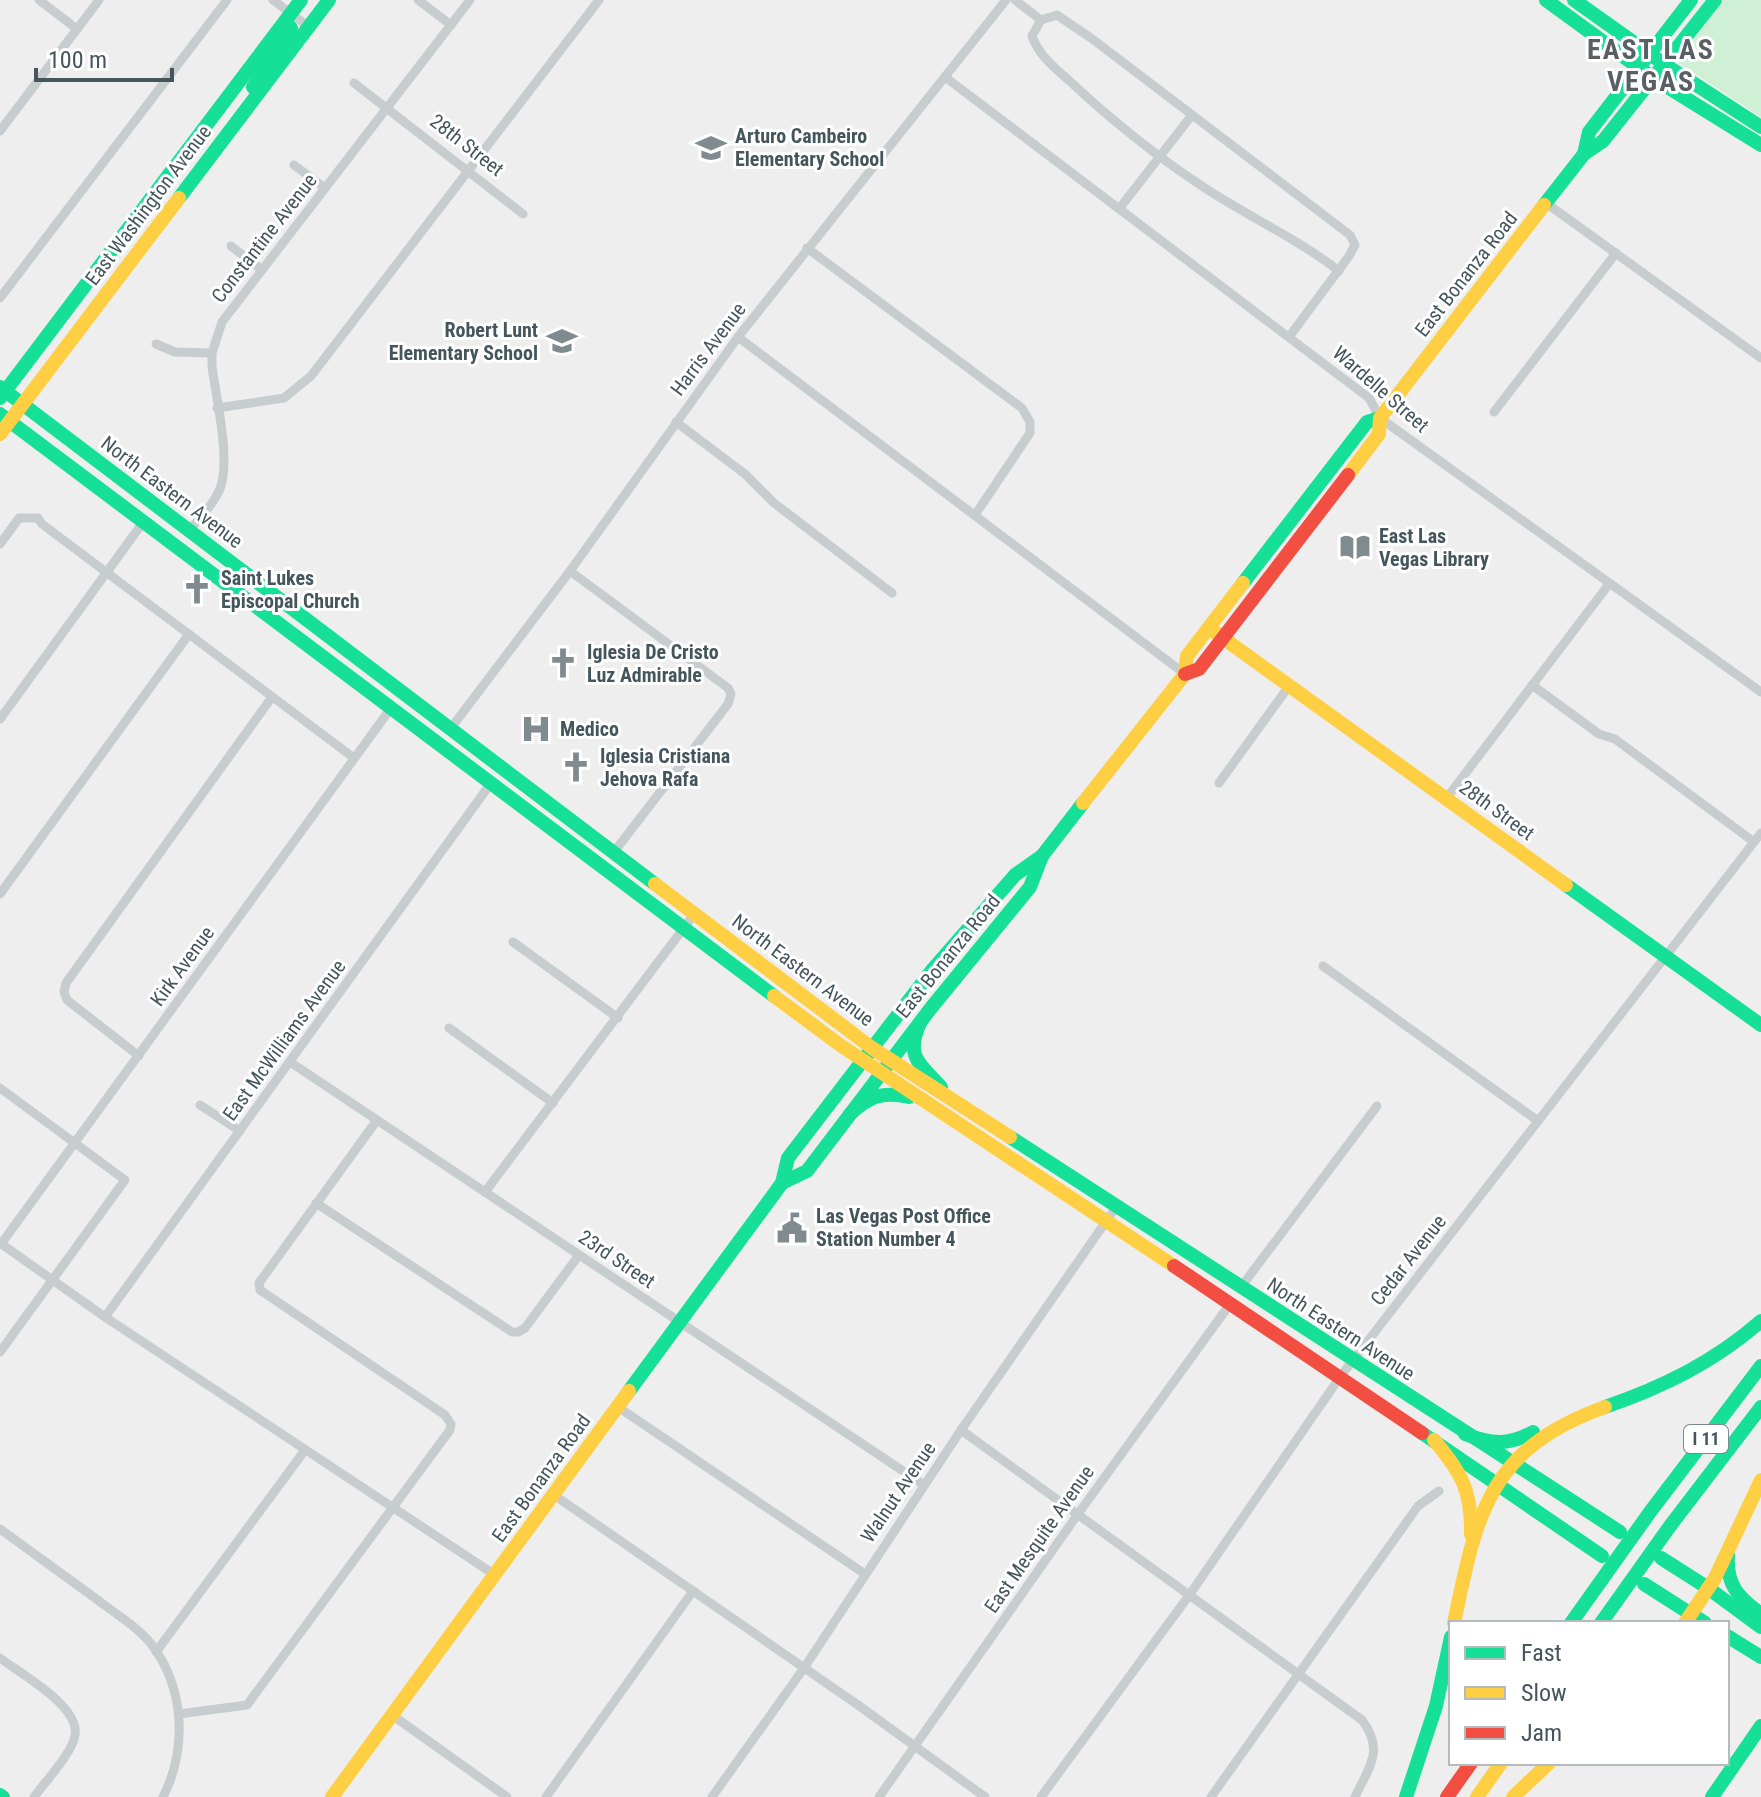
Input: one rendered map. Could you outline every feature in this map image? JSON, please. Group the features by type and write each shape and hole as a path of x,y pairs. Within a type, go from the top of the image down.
{"main road":[{"name":"East Washington Avenue","path":"0,434 5,417 23,403 225,137 251,89 299,20 301,0"},
{"name":"East Washington Avenue","path":"2,392 299,20 329,0"},
{"path":"1546,0 1653,78 1761,145"},
{"path":"1574,0 1761,127"},
{"name":"East Bonanza Road","path":"1584,154 1589,132 1691,0"},
{"name":"East Bonanza Road","path":"1185,674 1199,669 1223,639 1379,434 1380,418 1584,154 1603,141 1715,0"},
{"name":"North Eastern Avenue","path":"2,392 23,403 872,1048 1620,1532"},
{"name":"North Eastern Avenue","path":"5,417 862,1060 1434,1440 1602,1556"},
{"name":"East Bonanza Road","path":"332,1797 782,1183 788,1158 862,1060 933,969 1015,875 1042,856 1185,674 1187,656 1367,422 1380,418"},
{"path":"128,509 146,512 171,531 189,531"},
{"name":"28th Street","path":"1209,628 1761,1025"},
{"path":"367,690 386,691 435,728 451,728"},
{"path":"491,783 499,780 569,818"},
{"name":"East Bonanza Road","path":"782,1183 807,1171 920,1023 1030,887 1042,856"},
{"path":"996,929 995,915 1015,875"},
{"path":"920,1023 912,1040 913,1058 955,1102"},
{"path":"850,1114 879,1092 918,1099"},
{"path":"1019,1166 1029,1162 1059,1181 1073,1179"},
{"path":"1454,1621 1470,1554 1496,1485 1511,1464 1541,1435 1575,1417 1650,1391 1677,1378 1711,1360 1761,1321"},
{"name":"I 11","path":"1572,1621 1650,1512 1761,1366"},
{"name":"I 11","path":"1602,1621 1761,1407"},
{"path":"1465,1434 1486,1442 1508,1444 1562,1416 1575,1417"},
{"path":"1434,1440 1460,1471 1468,1486 1472,1513 1470,1554"},
{"path":"1644,1584 1688,1619 1708,1588 1761,1480"},
{"path":"1730,1546 1727,1570 1730,1585 1738,1596 1761,1614"},
{"path":"1661,1558 1761,1627"},
{"path":"1729,1638 1761,1657"},
{"path":"1406,1797 1436,1706 1449,1646"},
{"path":"1712,1797 1761,1726"},
{"path":"1447,1797 1470,1765"},
{"path":"1477,1797 1500,1765"},
{"path":"1513,1797 1547,1765"}],"street":[{"path":"39,0 77,29"},
{"path":"0,131 99,0"},
{"path":"0,298 227,0"},
{"path":"273,0 299,20"},
{"path":"418,0 451,25"},
{"name":"Constantine Avenue","path":"189,531 219,492 223,478 224,460 212,353 222,322 470,0"},
{"path":"217,408 284,398 311,376 599,0"},
{"name":"Harris Avenue","path":"451,728 570,571 738,337 1006,0"},
{"path":"1015,0 1041,20"},
{"path":"1289,337 1339,271 1355,245 1350,235 1057,15 1041,20 1032,36 1036,48 1085,95 1205,188 1314,251 1339,271"},
{"name":"Wardelle Street","path":"945,77 1369,398 1380,418 1761,692"},
{"name":"28th Street","path":"354,83 523,214"},
{"path":"1119,209 1192,115"},
{"path":"294,165 325,188"},
{"path":"1546,203 1761,358"},
{"path":"231,246 262,270"},
{"path":"807,248 1022,408 1030,422 1030,433 975,515"},
{"path":"1494,412 1616,253"},
{"path":"738,337 1185,674"},
{"path":"156,344 175,352 212,353"},
{"path":"676,422 745,474 774,503 892,593"},
{"path":"0,544 19,518 38,518 354,758"},
{"path":"0,719 144,521"},
{"path":"570,571 697,663 728,688 731,694 728,704 614,852"},
{"path":"1446,799 1609,584"},
{"path":"0,894 189,634"},
{"path":"1532,685 1599,734 1615,739 1754,842"},
{"path":"1219,783 1289,686"},
{"path":"139,1056 67,1000 64,992 66,983 272,697"},
{"name":"Kirk Avenue","path":"1,1244 391,708"},
{"name":"East McWilliams Avenue","path":"105,1317 491,783"},
{"name":"Cedar Avenue","path":"1041,1797 1190,1594 1340,1377 1761,833"},
{"path":"485,1192 695,913"},
{"path":"513,942 618,1018"},
{"path":"1323,966 1538,1121"},
{"path":"449,1028 553,1103"},
{"name":"23rd Street","path":"290,1062 924,1485"},
{"path":"0,1088 125,1180 0,1352"},
{"path":"200,1105 240,1131"},
{"path":"1241,1287 1377,1106"},
{"path":"179,1714 247,1705 450,1430 451,1424 445,1415 260,1290 259,1283 377,1120"},
{"path":"316,1203 512,1332 525,1328 579,1255"},
{"name":"Walnut Avenue","path":"712,1797 804,1668 961,1430 1116,1207"},
{"path":"1,1244 105,1317 495,1575"},
{"name":"East Mesquite Avenue","path":"879,1797 1230,1304"},
{"path":"618,1407 865,1574"},
{"path":"961,1430 1362,1720 1372,1733 1375,1755 1355,1797"},
{"path":"156,1652 305,1450"},
{"path":"1211,1797 1418,1506 1439,1491"},
{"path":"554,1495 985,1797"},
{"path":"0,1529 132,1626 156,1652 168,1675 179,1714 181,1738 177,1765 163,1797"},
{"path":"546,1797 693,1591"},
{"path":"0,1658 59,1702 70,1712 74,1722 75,1736 70,1747 34,1797"},
{"path":"392,1715 507,1797"}],"green space":[{"path":"1723,0 1761,0 1761,117 1676,61"}],"traffic: fast":[{"path":"0,398 301,0"},
{"path":"179,198 329,0"},
{"path":"1546,0 1653,78 1761,145"},
{"path":"1574,0 1761,127"},
{"path":"1584,154 1589,132 1691,0"},
{"path":"1544,205 1584,154 1603,141 1715,0"},
{"path":"253,87 291,28"},
{"path":"0,387 655,884"},
{"path":"0,414 774,996"},
{"path":"1243,583 1367,422 1380,418"},
{"path":"629,1391 782,1183 788,1158 933,969 1015,875 1042,856 1083,803"},
{"path":"782,1183 807,1171 931,1008 1030,887 1042,856"},
{"path":"1566,885 1761,1025"},
{"path":"920,1023 914,1052 941,1087"},
{"path":"850,1114 877,1096 909,1097"},
{"path":"1010,1137 1620,1532"},
{"path":"1605,1407 1687,1372 1725,1349 1761,1321"},
{"path":"1572,1621 1650,1512 1761,1366"},
{"path":"1602,1621 1761,1407"},
{"path":"1465,1434 1499,1442 1515,1440 1533,1432"},
{"path":"1422,1433 1602,1556"},
{"path":"1728,1555 1731,1582 1746,1602 1761,1614"},
{"path":"1661,1558 1761,1627"},
{"path":"1644,1584 1702,1621"},
{"path":"1729,1637 1761,1657"},
{"path":"1406,1797 1436,1706 1449,1646"},
{"path":"1712,1797 1761,1726"}],"traffic: slow":[{"path":"0,434 179,198"},
{"path":"1348,475 1379,434 1380,418 1544,205"},
{"path":"1083,803 1185,674 1187,656 1243,583"},
{"path":"1216,633 1566,885"},
{"path":"655,884 872,1048 1010,1137"},
{"path":"774,996 840,1045 1174,1266"},
{"path":"332,1797 629,1391"},
{"path":"1454,1621 1471,1548 1481,1517 1495,1489 1512,1465 1536,1443 1566,1424 1605,1407"},
{"path":"1434,1440 1463,1483 1471,1534"},
{"path":"1686,1621 1715,1578 1761,1480"},
{"path":"1477,1797 1500,1765"},
{"path":"1513,1797 1547,1765"}],"traffic: jam":[{"path":"1185,674 1199,669 1348,475"},
{"path":"1174,1266 1422,1433"},
{"path":"1447,1797 1470,1765"}],"place":[{"name":"Arturo Cambeiro Elementary School","path":"711,148"},
{"name":"Robert Lunt Elementary School","path":"562,341"},
{"name":"East Las Vegas Library","path":"1355,547"},
{"name":"Saint Lukes Episcopal Church","path":"197,589"},
{"name":"Iglesia De Cristo Luz Admirable","path":"563,663"},
{"name":"Medico","path":"536,729"},
{"name":"Iglesia Cristiana Jehova Rafa","path":"576,767"},
{"name":"Las Vegas Post Office Station Number 4","path":"792,1228"}],"district":[{"name":"EAST LAS VEGAS","path":"1651,65"}]}
